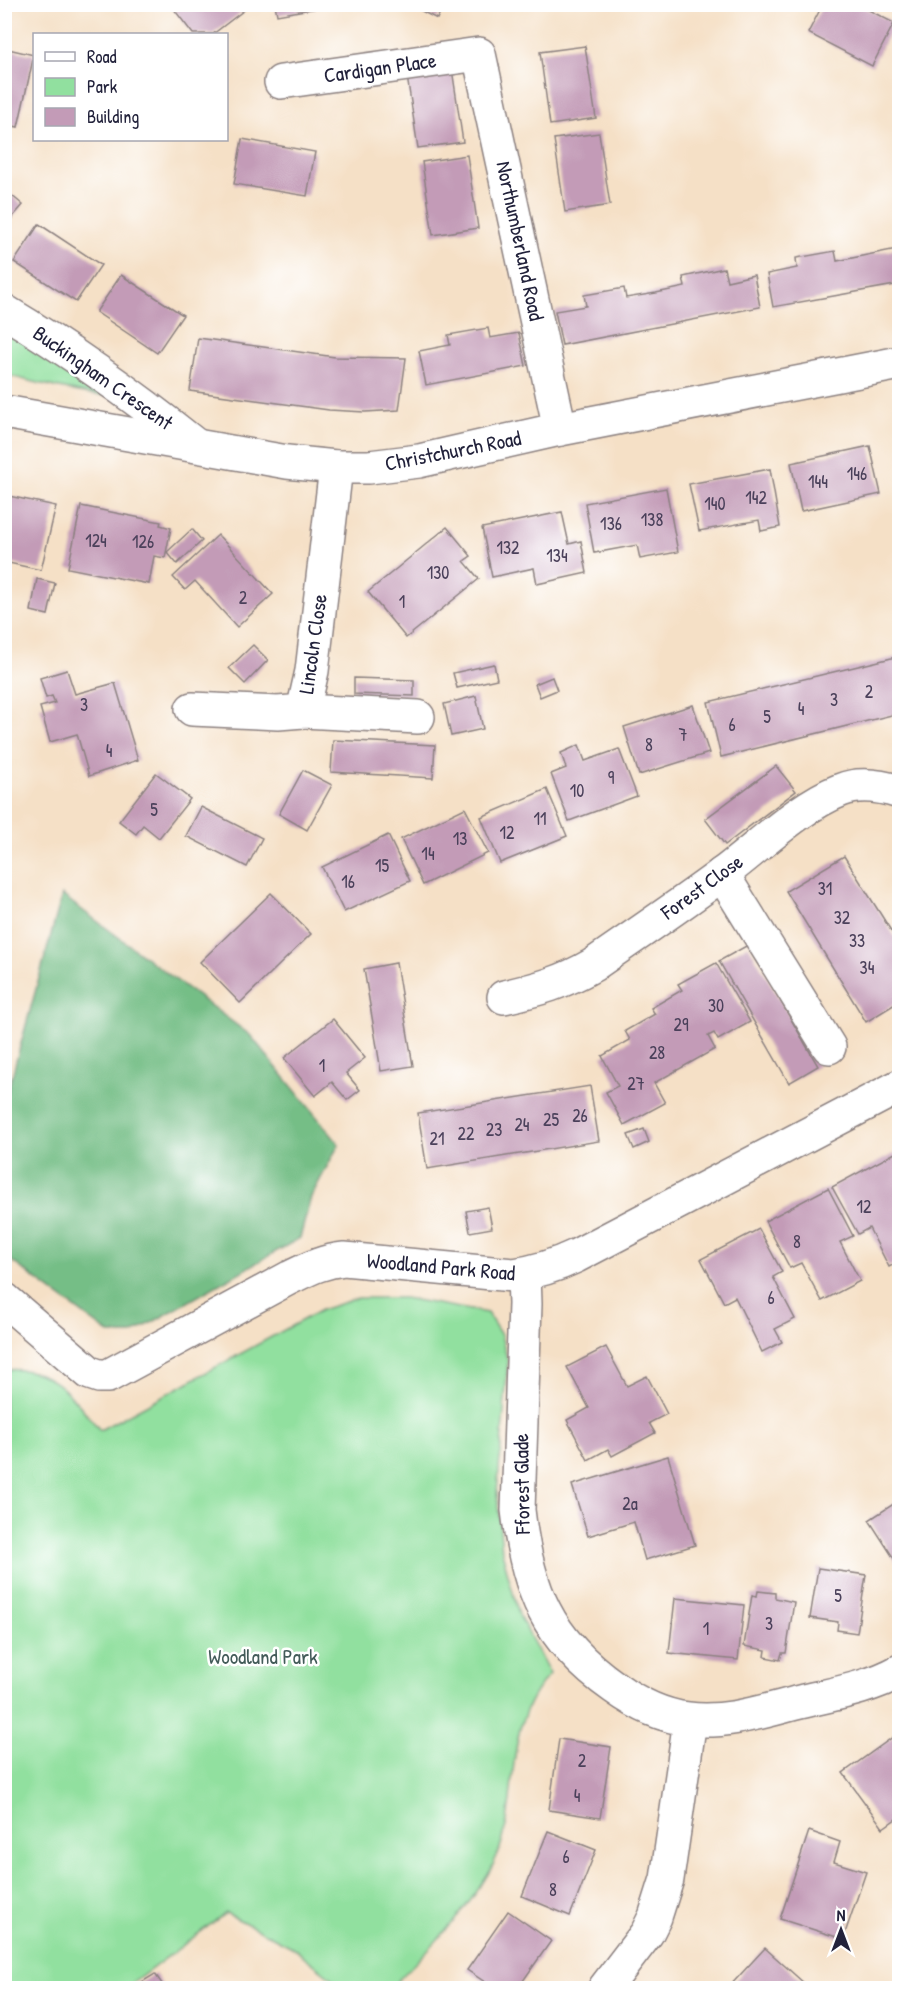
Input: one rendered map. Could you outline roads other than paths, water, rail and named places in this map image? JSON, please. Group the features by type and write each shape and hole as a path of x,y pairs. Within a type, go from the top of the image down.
{"street":[{"name":"Cardigan Place","path":"281,82 479,54"},
{"name":"Northumberland Road","path":"479,54 560,429"},
{"name":"Buckingham Crescent","path":"4,310 45,335 152,410 199,448"},
{"name":"Christchurch Road","path":"4,412 286,462 336,466 401,464 560,429 900,363"},
{"name":"Lincoln Close","path":"192,709 278,713 303,711 312,671 336,466"},
{"path":"303,711 418,717"},
{"name":"Forest Close","path":"504,997 545,988 578,974 722,874 820,800 842,789 870,785 900,792"},
{"path":"722,874 829,1047"},
{"name":"Woodland Park Road","path":"11,1314 90,1372 103,1377 115,1374 317,1263 344,1259 502,1274 524,1274 551,1267 576,1256 900,1086"},
{"name":"Fforest Glade","path":"524,1274 518,1510 525,1556 537,1596 558,1635 588,1668 644,1706 675,1717 690,1719 722,1719 763,1712 845,1691 900,1671"},
{"path":"605,1988 646,1933 663,1893 667,1879 690,1719"}],"park label":[{"name":"Woodland Park","path":"263,1657"}]}
